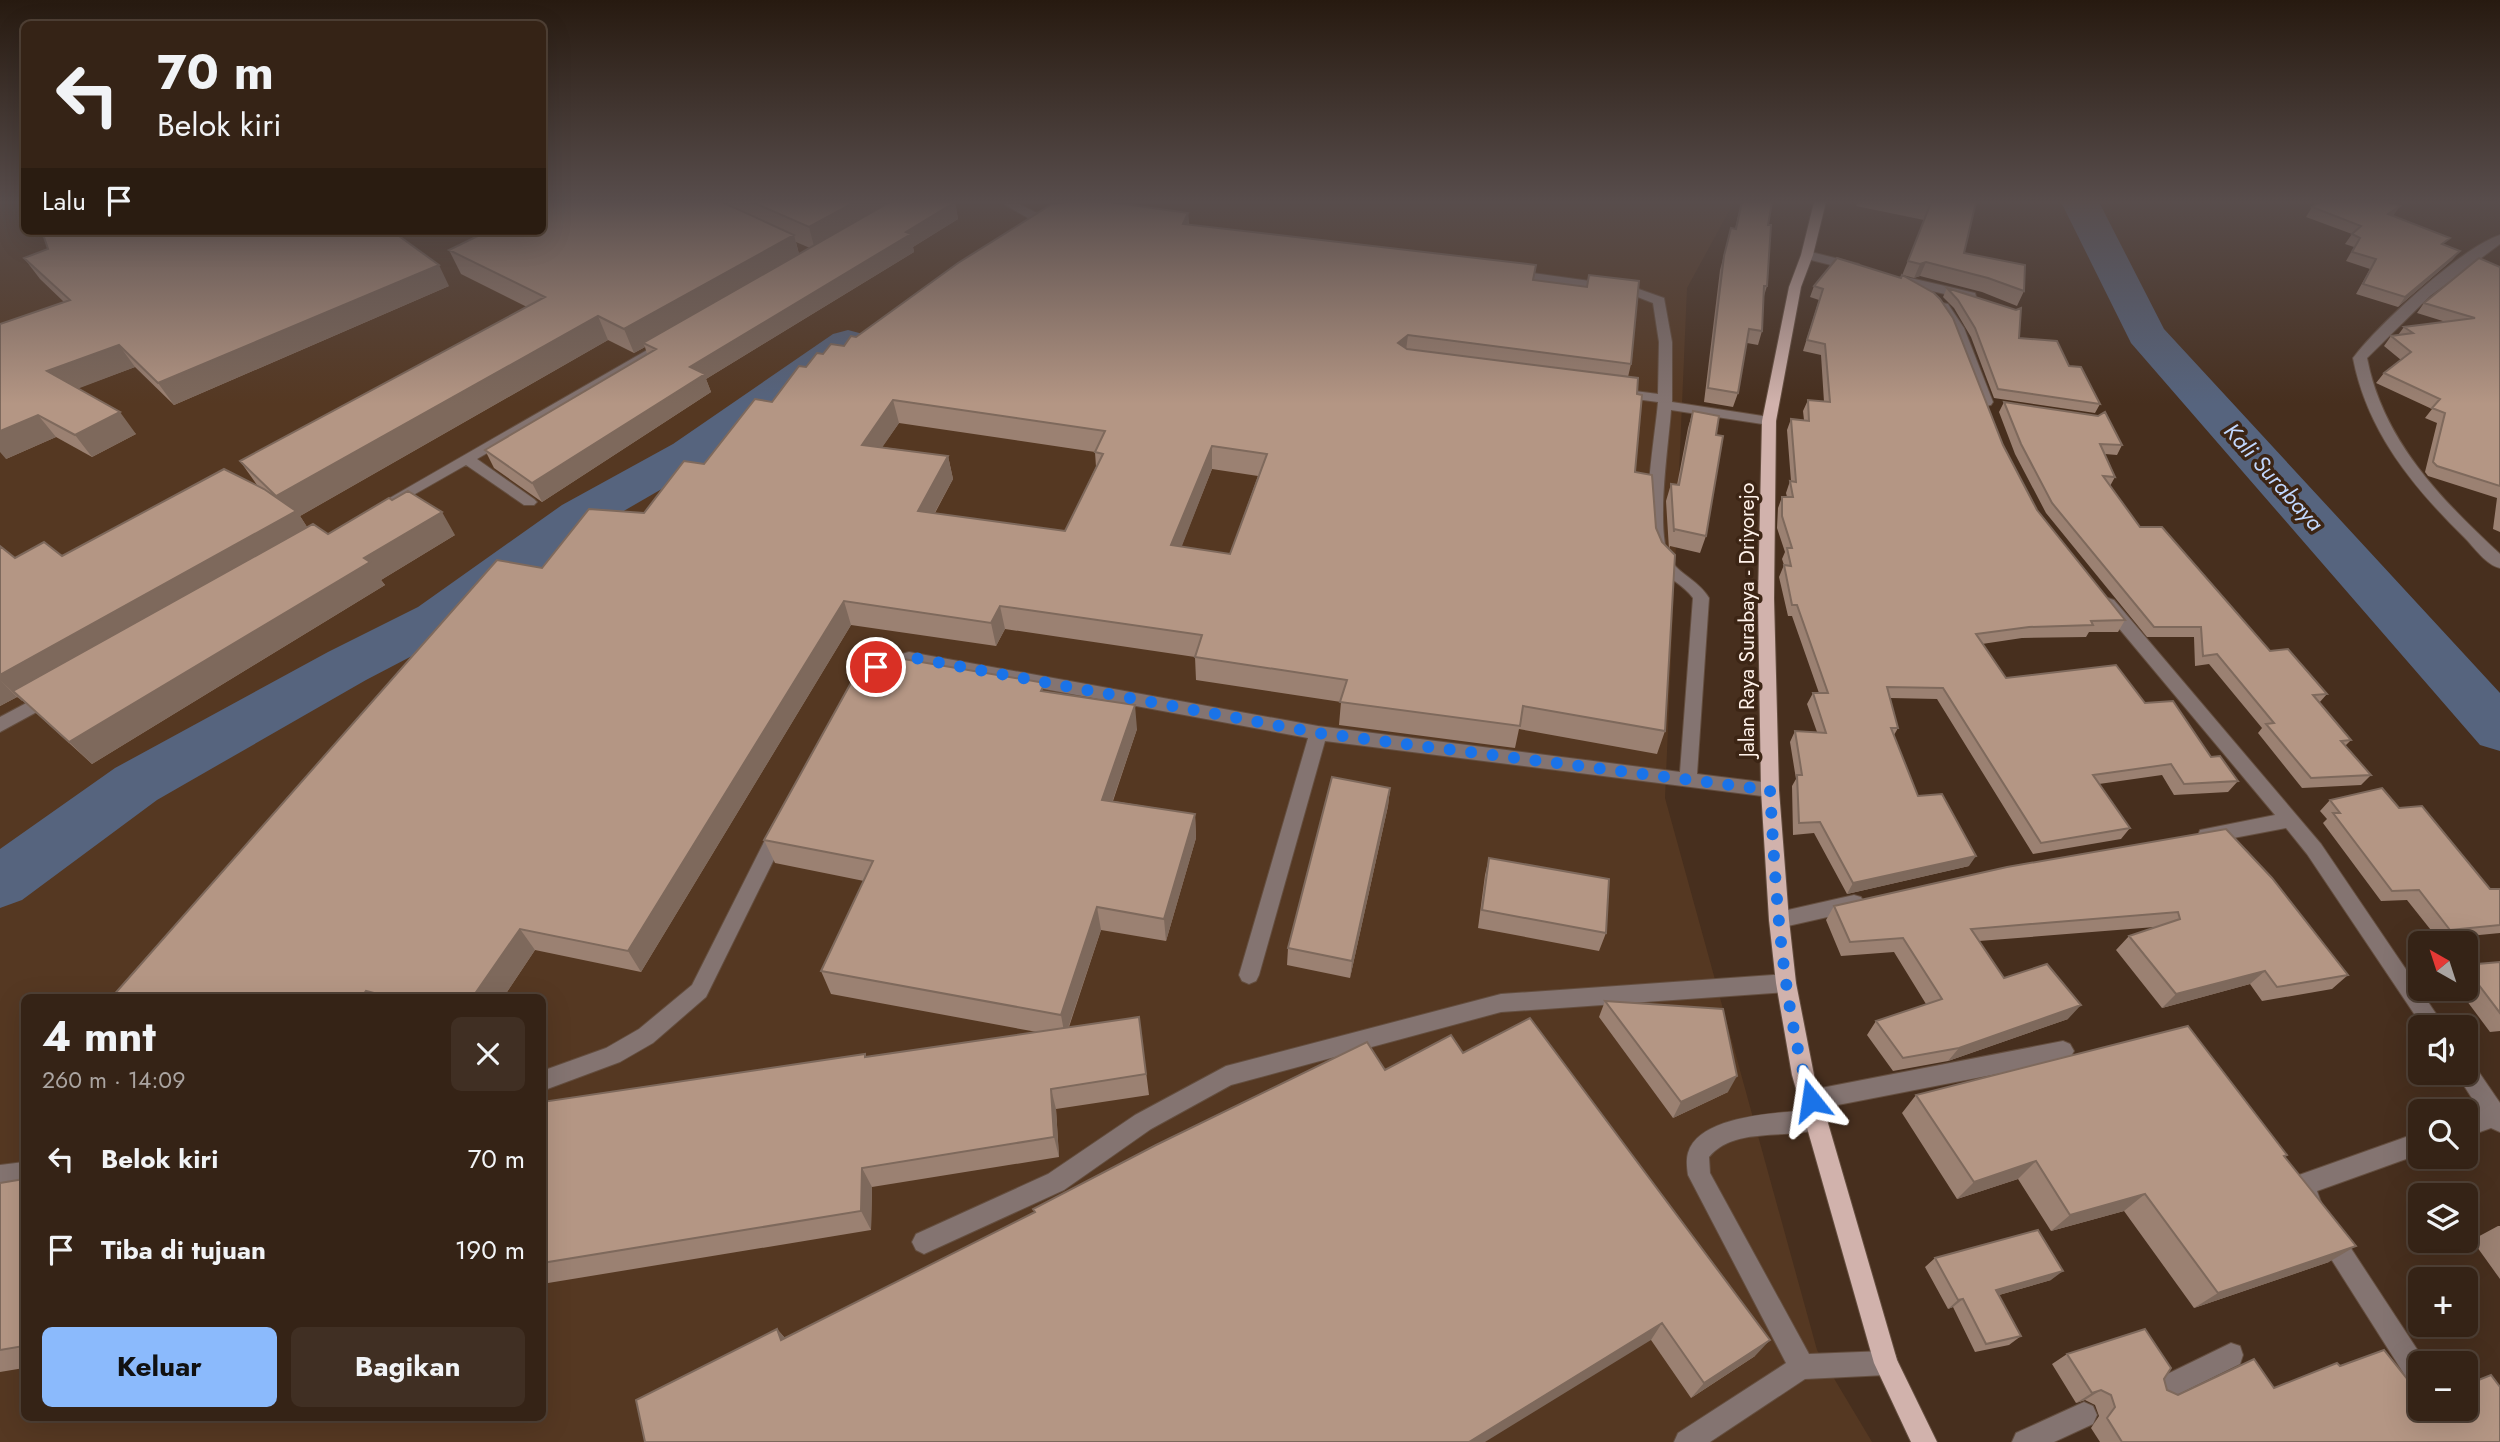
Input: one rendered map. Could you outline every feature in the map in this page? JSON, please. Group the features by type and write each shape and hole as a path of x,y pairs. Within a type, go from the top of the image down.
{"main road":[{"name":"Jalan Raya Surabaya - Driyorejo","path":"1802,269 1795,287 1769,421 1766,599 1770,790 1779,920 1786,983 1803,1075 1886,1363 1924,1442"}],"street":[{"path":"1864,269 1988,303"},
{"path":"2458,269 2418,298 2386,327 2360,358 2362,382 2385,431 2458,524 2500,563"},
{"path":"1498,272 1633,291 1659,301 1665,320 1656,513 1659,553 1666,565 1691,584 1701,598 1688,780"},
{"path":"1887,275 1936,299 1948,314 1993,404 1993,422"},
{"path":"371,513 682,334"},
{"path":"1609,391 1769,421"},
{"path":"467,459 528,502"},
{"path":"2099,592 2314,849 2427,1015"},
{"path":"869,672 889,662 909,657 1318,733 1770,790"},
{"path":"0,725 60,691"},
{"path":"1249,975 1318,733"},
{"path":"546,1080 613,1055 646,1036 699,991 785,818"},
{"path":"2183,839 2290,820"},
{"path":"1779,920 1874,899"},
{"path":"924,1242 1056,1182 1143,1122 1226,1076 1501,1003 1786,983"},
{"path":"1801,1367 1699,1175 1699,1154 1710,1139 1814,1110 2063,1051"},
{"path":"2475,1085 2498,1119 2478,1124"},
{"path":"2408,1147 2313,1181 2307,1184 2305,1192 2318,1218 2408,1357"},
{"path":"0,1176 21,1173"},
{"path":"2162,1390 2231,1355"},
{"path":"1687,1442 1801,1367 1886,1363"},
{"path":"2025,1442 2084,1415"}],"shaded area":[{"path":"0,269 1697,269 1687,288 1665,798 1817,1350 1872,1442 0,1442"}],"building":[{"path":"36,269 429,269 158,383 119,345 47,371 120,412 75,435 38,415 0,431 0,324 70,300"},
{"path":"488,269 732,269 624,329 598,316 276,496 240,461 545,297"},
{"path":"772,269 852,269 690,367 705,374 532,483 485,450 656,349 643,343"},
{"path":"949,269 1535,269 1533,280 1587,287 1589,275 1639,281 1631,364 1408,335 1398,343 1407,349 1638,378 1637,394 1642,395 1635,472 1652,475 1656,528 1662,542 1675,555 1665,731 1523,706 1520,726 1340,702 1347,680 1195,657 1202,635 1000,606 991,623 844,601 628,951 520,929 475,994 378,994 366,991 364,994 115,994 497,560 542,568 589,509 644,513 684,461 704,464 755,399 772,402 799,366 806,367 817,353 823,354 831,344 844,346 851,336 856,337","holes":["893,400 1105,431 1095,452 1103,454 1065,531 918,511 948,456 862,445","1212,446 1267,454 1230,554 1171,545"]},
{"path":"1722,269 1768,269 1767,286 1764,286 1762,331 1749,329 1738,393 1708,388"},
{"path":"1828,269 1873,269 1901,278 1902,275 1940,299 1953,318 2003,445 2037,510 2125,620 2091,621 2093,625 2029,627 1976,634 2006,678 2116,665 2145,703 2173,701 2211,757 2220,756 2238,781 2184,784 2171,764 2093,775 2130,828 2041,843 1943,688 1887,687 1898,728 1891,728 1918,796 1942,794 1976,856 1853,883 1820,822 1799,823 1797,775 1802,775 1795,731 1826,733 1813,693 1828,693 1797,605 1792,605 1784,565 1791,566 1787,548 1792,548 1782,516 1782,497 1793,497 1790,481 1796,482 1791,419 1809,421 1808,400 1830,402 1825,344 1807,340 1823,289 1814,286"},
{"path":"1954,269 2025,269 2024,291"},
{"path":"2371,269 2438,269 2405,297 2363,284"},
{"path":"2465,269 2500,269 2500,486 2437,466 2433,462 2445,413 2432,408 2440,399 2384,373 2411,352 2391,336 2413,333 2404,327 2475,318 2424,303"},
{"path":"1947,288 2016,310 2021,308 2019,338 2057,341 2069,366 2081,367 2100,404 1998,389 1975,328 1958,300"},
{"path":"2004,402 2098,416 2105,412 2122,445 2100,444 2115,477 2103,476 2140,527 2162,527 2270,651 2288,649 2327,694 2313,695 2351,740 2341,741 2371,775 2311,778 2266,724 2274,723 2217,654 2203,656 2201,627 2154,627 2052,503 2021,444"},
{"path":"1693,411 1719,416 1716,435 1723,436 1706,536 1674,529 1674,532 1671,484 1679,485"},
{"path":"224,469 264,489 296,511 0,675 0,546 15,558 44,542 62,556"},
{"path":"408,491 442,512 364,558 370,562 69,742 13,691 313,524 328,534 389,498 392,500"},
{"path":"874,654 1045,683 1041,691 1135,705 1102,800 1195,814 1164,919 1097,907 1061,1015 821,971 873,861 764,840 862,663"},
{"path":"1332,777 1390,788 1352,961 1288,948"},
{"path":"2382,788 2399,808 2422,806 2490,889 2500,889 2500,925 2450,930 2419,890 2392,891 2333,813 2340,813 2330,800"},
{"path":"2226,829 2272,878 2348,975 2277,987 2265,971 2176,994 2129,936 2180,919 2178,912 1971,929 2004,978 2047,964 2081,1005 1959,1048 1903,1058 1876,1021 1942,999 1903,938 1850,942 1834,906 2007,867"},
{"path":"1489,858 1609,879 1606,933 1482,910"},
{"path":"2500,962 2500,1013 2478,984 2478,964"},
{"path":"1605,1001 1723,1009 1737,1076 1681,1102"},
{"path":"1139,1017 1146,1074 1051,1089 1054,1137 862,1168 861,1211 546,1262 546,1101 865,1054 865,1057"},
{"path":"1530,1018 1770,1340 1704,1383 1662,1323 1469,1442 645,1442 636,1400 777,1329 781,1340 1035,1212 1033,1209 1156,1145 1367,1042 1385,1070 1451,1035 1463,1053"},
{"path":"2188,1026 2287,1155 2284,1156 2356,1246 2218,1293 2145,1194 2070,1215 2036,1161 1974,1182 1916,1095"},
{"path":"21,1180 21,1346 0,1350 0,1183"},
{"path":"2038,1230 2063,1271 1996,1290 2021,1336 1986,1344 1963,1299 1958,1300 1935,1258"},
{"path":"2145,1329 2171,1368 2164,1379 2167,1390 2178,1395 2254,1359 2274,1388 2337,1363 2340,1366 2384,1350 2408,1380 2408,1421 2478,1421 2478,1380 2491,1375 2500,1387 2500,1442 2122,1442 2107,1418 2115,1407 2111,1395 2101,1390 2092,1393 2067,1354"}],"waterway":[{"name":"Kali Surabaya","path":"2114,269 2146,334 2500,730"},
{"path":"0,882 136,784 347,666 437,620 579,516 689,454 848,343"}],"route":[{"path":"876,667 909,657 1318,733 1770,790 1786,983 1803,1075 1811,1100"}]}
